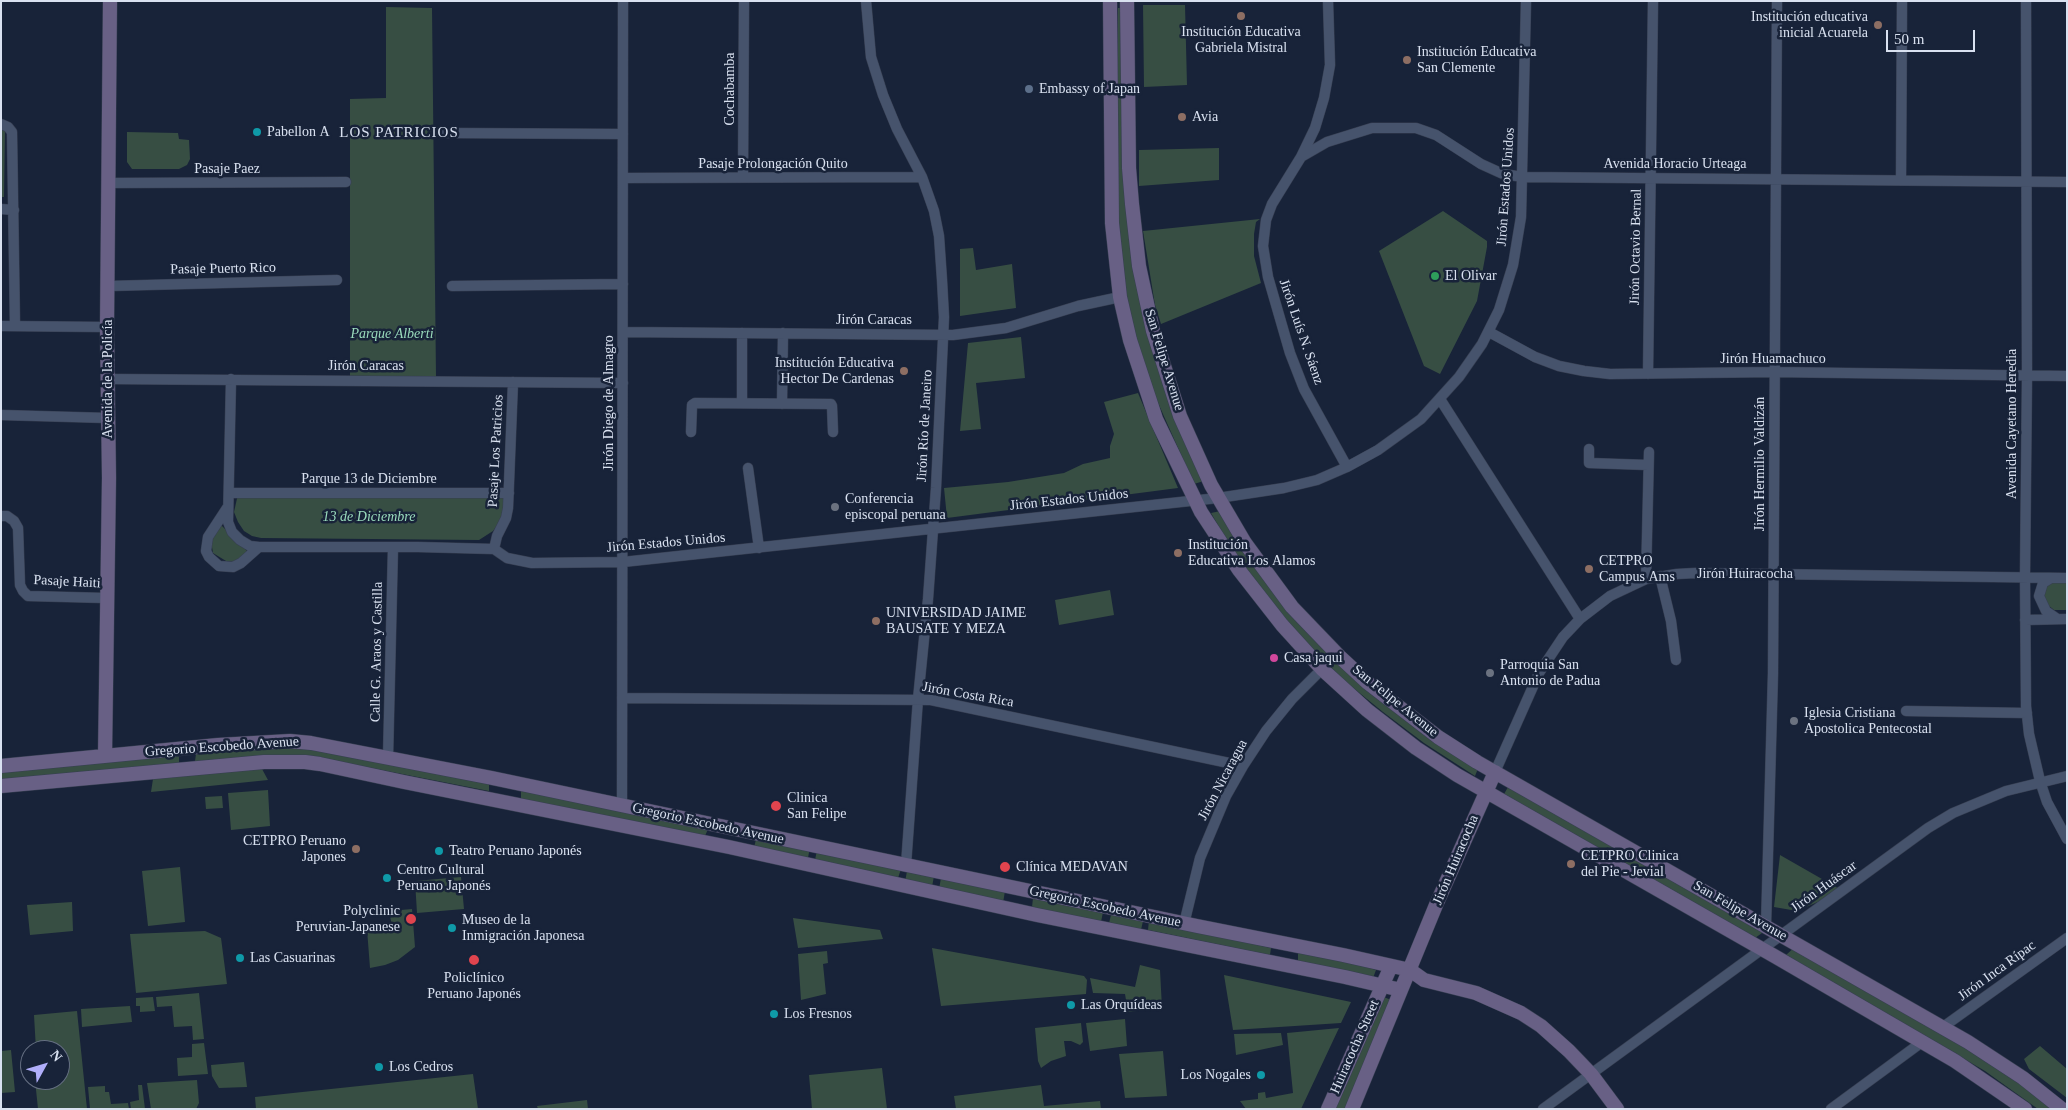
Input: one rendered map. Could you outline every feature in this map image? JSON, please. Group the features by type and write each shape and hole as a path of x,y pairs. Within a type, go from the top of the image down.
{"street":[{"name":"Avenida de la Policía","path":"104,756 110,1"},
{"name":"Jirón Diego de Almagro","path":"622,805 623,1"},
{"name":"Cochabamba","path":"743,177 744,1"},
{"name":"Jirón Río de Janeiro","path":"866,1 872,57 883,95 897,129 922,177 934,211 939,236 943,334 932,529 906,865"},
{"name":"San Felipe Avenue","path":"1110,1 1112,224 1120,297 1147,395 1163,436 1194,500 1253,590 1302,649 1322,669 1397,734 1457,775 1922,1042 1978,1076 2025,1109"},
{"name":"San Felipe Avenue","path":"1127,1 1129,168 1139,266 1153,331 1168,382 1192,444 1218,498 1258,563 1292,607 1368,683 1438,737 1495,772 1943,1027 1995,1059 2062,1109"},
{"name":"Jirón Luís N. Sáenz","path":"1328,1 1330,65 1327,83 1315,128 1301,157 1276,196 1266,220 1263,246 1268,277 1285,337 1304,389 1347,467"},
{"name":"Jirón Estados Unidos","path":"231,380 228,522 232,532 245,543 258,547 494,549 507,558 532,563 623,562 1218,498 1284,488 1317,480 1347,467 1400,436 1421,419 1459,377 1489,332 1500,310 1513,265 1521,217 1526,1"},
{"name":"Jirón Octavio Bernal","path":"1648,374 1653,1"},
{"name":"Jirón Hermilio Valdizán","path":"1766,926 1774,574 1777,1"},
{"path":"1900,180 1902,1"},
{"name":"Avenida Cayetano Heredia","path":"2026,1 2027,376 2025,620 2027,713 2032,754 2040,781 2047,802 2067,839"},
{"path":"5,125 12,132 15,326"},
{"name":"Avenida Horacio Urteaga","path":"1301,157 1327,142 1372,128 1416,128 1436,135 1481,164 1503,174 1523,177 2067,182"},
{"path":"443,133 623,134"},
{"name":"Pasaje Prolongación Quito","path":"623,178 922,177"},
{"name":"Pasaje Paez","path":"108,183 346,182"},
{"path":"1,209 14,210"},
{"name":"Pasaje Puerto Rico","path":"108,286 337,280"},
{"path":"452,286 623,284"},
{"name":"Jirón Caracas","path":"623,332 963,334 1006,328 1078,306 1120,297"},
{"path":"1,326 107,327"},
{"name":"Jirón Huamachuco","path":"1489,332 1535,357 1559,366 1584,372 1610,374 1774,372 2067,376"},
{"path":"742,333 742,403"},
{"path":"782,404 783,333"},
{"name":"Jirón Caracas","path":"108,379 623,383"},
{"name":"Pasaje Los Patricios","path":"494,549 497,536 506,518 509,493 513,382"},
{"path":"1440,399 1580,619"},
{"path":"691,432 693,404 742,403 831,404 833,432"},
{"path":"1,415 108,418"},
{"path":"1589,449 1589,463 1648,465"},
{"path":"1646,579 1649,452"},
{"path":"748,468 759,548"},
{"name":"Parque 13 de Diciembre","path":"229,493 509,493"},
{"name":"Jirón Estados Unidos","path":"227,508 208,537 206,551 208,557 219,566 233,567 258,547"},
{"name":"Pasaje Haiti","path":"1,516 7,516 14,521 18,528 20,585 22,591 28,596 106,598"},
{"name":"Calle G. Araos y Castilla","path":"388,758 393,547"},
{"name":"Jirón Huiracocha","path":"1402,990 1539,672 1563,637 1580,619 1621,590 1646,579 1677,574 2067,578"},
{"path":"1660,576 1671,621 1676,660"},
{"path":"2051,578 2043,583 2039,596 2046,611 2062,618"},
{"path":"2025,620 2062,618"},
{"name":"Jirón Nicaragua","path":"1184,924 1196,874 1212,826 1243,766 1271,725 1292,699 1322,669"},
{"name":"Jirón Costa Rica","path":"622,698 918,699 990,712 1243,766"},
{"path":"1906,711 2027,713"},
{"name":"Gregorio Escobedo Avenue","path":"4,766 198,747 300,742 496,779 1410,970 1424,980 1476,993 1521,1013 1549,1033 1591,1074 1616,1109"},
{"path":"198,747 190,753 189,758 194,767 199,769"},
{"path":"176,749 180,751 184,759 183,764 177,770"},
{"name":"Gregorio Escobedo Avenue","path":"1,786 264,762 305,762 729,847 1037,915 1402,990"},
{"name":"Jirón Huáscar","path":"1543,1109 1761,948 1843,891 1902,845 1936,823 1978,801 2006,790 2067,776"},
{"path":"496,779 496,801"},
{"path":"729,847 734,829"},
{"path":"1019,910 1024,907 1027,901 1026,895 1022,890"},
{"path":"1037,915 1032,908 1033,900 1043,894"},
{"name":"Jirón Inca Rípac","path":"1943,1027 2067,938"},
{"path":"1382,985 1391,966"},
{"name":"Huiracocha Street","path":"1328,1109 1382,985"},
{"name":"Huiracocha Street","path":"1352,1109 1402,990"},
{"path":"1831,1109 1922,1042"},
{"path":"1345,1069 1365,1076"}],"green space":[{"path":"1143,5 1185,5 1187,85 1144,87"},
{"name":"Parque Alberti","path":"386,7 432,8 436,377 350,376 350,99 386,98"},
{"path":"1118,8 1124,8 1138,283 1207,480 1194,484 1151,387 1136,342 1126,296 1120,252 1117,197"},
{"path":"1,130 5,130 4,197 1,197"},
{"path":"127,132 178,133 179,139 189,140 190,159 187,165 179,169 132,169 127,162"},
{"path":"1219,148 1219,180 1139,186 1139,150"},
{"name":"El Olivar","path":"1443,211 1487,241 1487,247 1477,301 1440,374 1424,366 1379,251"},
{"path":"1260,219 1256,222 1254,234 1254,256 1261,283 1161,324 1155,305 1143,231"},
{"path":"973,248 976,270 1012,264 1016,308 960,316 960,249"},
{"path":"1021,337 1025,378 976,383 981,429 960,431 968,343"},
{"path":"1138,393 1178,488 947,518 944,488 1008,482 1064,473 1083,464 1110,458 1110,446 1114,434 1104,402"},
{"name":"13 de Diciembre","path":"238,494 504,495 505,515 493,531 479,540 261,538 252,536 244,531 238,522 234,512"},
{"path":"1225,510 1241,536 1354,670 1481,761 1475,776 1424,743 1383,712 1346,682 1313,650 1276,608 1230,546 1211,513"},
{"path":"221,525 247,551 240,559 233,562 226,561 213,553 211,541"},
{"path":"2054,581 2067,581 2067,610 2054,610 2048,605 2042,592"},
{"path":"1110,590 1114,615 1059,625 1055,600"},
{"path":"302,746 487,782 489,791 320,758 199,763 195,761 196,754 199,752"},
{"path":"176,755 179,757 179,763 1,781 1,771"},
{"path":"262,769 268,780 151,792 153,779"},
{"path":"1511,782 1769,928 1755,938 1504,794"},
{"path":"521,789 709,827 704,838 521,799"},
{"path":"268,790 270,826 231,830 228,793"},
{"path":"222,796 223,808 206,809 205,797"},
{"path":"757,836 810,847 808,858 754,847"},
{"path":"817,850 901,869 898,878 815,860"},
{"path":"1780,855 1843,891 1797,911 1774,907"},
{"path":"180,867 185,922 148,926 142,871"},
{"path":"907,871 934,876 932,887 905,882"},
{"path":"461,877 464,909 417,913 415,881"},
{"path":"941,878 1005,891 1003,903 939,889"},
{"path":"1033,898 1103,912 1101,922 1032,907"},
{"path":"72,902 73,931 30,935 27,905"},
{"path":"412,909 415,947 398,960 370,968 367,929 392,926 389,911"},
{"path":"1111,915 1143,921 1141,930 1109,923"},
{"path":"793,918 880,930 883,939 798,948"},
{"path":"1149,920 1271,948 1270,955 1148,930"},
{"path":"205,931 221,938 227,984 136,993 130,934"},
{"path":"1797,945 1968,1042 2062,1109 2038,1109 1985,1071 1786,955"},
{"path":"932,948 1084,976 1087,980 1086,994 941,1006"},
{"path":"827,951 828,963 823,964 826,994 801,1000 798,954"},
{"path":"1298,953 1376,970 1373,978 1298,963"},
{"path":"1140,965 1160,970 1162,1008 1128,1012 1125,994 1093,993 1090,978 1135,987"},
{"path":"1224,975 1351,1002 1341,1023 1233,1030"},
{"path":"199,993 204,1039 193,1040 192,1026 174,1027 172,1006 157,1007 156,997"},
{"path":"1381,996 1394,1001 1346,1109 1333,1109"},
{"path":"153,997 155,1011 140,1012 140,1006 136,1006 136,998"},
{"path":"130,1006 132,1022 82,1027 81,1009"},
{"path":"77,1011 87,1109 38,1109 36,1090 70,1090 70,1040 35,1040 34,1015"},
{"path":"1125,1019 1127,1046 1090,1051 1086,1023"},
{"path":"1081,1023 1083,1042 1080,1045 1071,1041 1064,1041 1066,1056 1051,1061 1041,1068 1038,1061 1035,1028"},
{"path":"1339,1028 1301,1109 1246,1109 1240,1101 1258,1099 1258,1093 1265,1092 1266,1098 1293,1093 1287,1033"},
{"path":"1281,1033 1283,1045 1236,1055 1234,1034"},
{"path":"204,1043 208,1074 178,1076 177,1058 192,1057 192,1044"},
{"path":"2040,1046 2067,1069 2067,1098 2029,1069 2024,1059"},
{"path":"11,1050 15,1092 1,1093 1,1051"},
{"path":"1163,1051 1167,1096 1125,1098 1119,1054"},
{"path":"244,1062 247,1087 219,1088 212,1076 211,1065"},
{"path":"882,1068 887,1109 812,1109 809,1075"},
{"path":"473,1074 478,1109 256,1109 255,1097"},
{"path":"197,1080 199,1103 196,1109 151,1109 147,1083"},
{"path":"138,1085 142,1085 145,1109 131,1109 130,1102 139,1100"},
{"path":"1041,1085 1044,1106 1100,1101 1101,1109 956,1109 954,1096"},
{"path":"105,1086 105,1092 109,1092 111,1104 128,1103 129,1109 90,1109 88,1087"},
{"path":"587,1100 588,1109 538,1109 537,1106"}],"place":[{"name":"Institución Educativa Gabriela Mistral","path":"1241,16"},
{"name":"Institución educativa inicial Acuarela","path":"1878,25"},
{"name":"Institución Educativa San Clemente","path":"1407,60"},
{"name":"Embassy of Japan","path":"1029,89"},
{"name":"Avia","path":"1182,117"},
{"name":"Pabellon A","path":"257,132"},
{"name":"El Olivar","path":"1435,276"},
{"name":"Institución Educativa Hector De Cardenas","path":"904,371"},
{"name":"Conferencia episcopal peruana","path":"835,507"},
{"name":"Institución Educativa Los Alamos","path":"1178,553"},
{"name":"CETPRO Campus Ams","path":"1589,569"},
{"name":"UNIVERSIDAD JAIME BAUSATE Y MEZA","path":"876,621"},
{"name":"Casa jaqui","path":"1274,658"},
{"name":"Parroquia San Antonio de Padua","path":"1490,673"},
{"name":"Iglesia Cristiana Apostolica Pentecostal","path":"1794,721"},
{"name":"Clinica San Felipe","path":"776,806"},
{"name":"CETPRO Peruano Japones","path":"356,849"},
{"name":"Teatro Peruano Japonés","path":"439,851"},
{"name":"CETPRO Clinica del Pie - Jevial","path":"1571,864"},
{"name":"Clínica MEDAVAN","path":"1005,867"},
{"name":"Centro Cultural Peruano Japonés","path":"387,878"},
{"name":"Polyclinic Peruvian-Japanese","path":"411,919"},
{"name":"Museo de la Inmigración Japonesa","path":"452,928"},
{"name":"Las Casuarinas","path":"240,958"},
{"name":"Policlínico Peruano Japonés","path":"474,960"},
{"name":"Las Orquídeas","path":"1071,1005"},
{"name":"Los Fresnos","path":"774,1014"},
{"name":"Los Cedros","path":"379,1067"},
{"name":"Los Nogales","path":"1261,1075"}],"district":[{"name":"LOS PATRICIOS","path":"399,133"}]}
